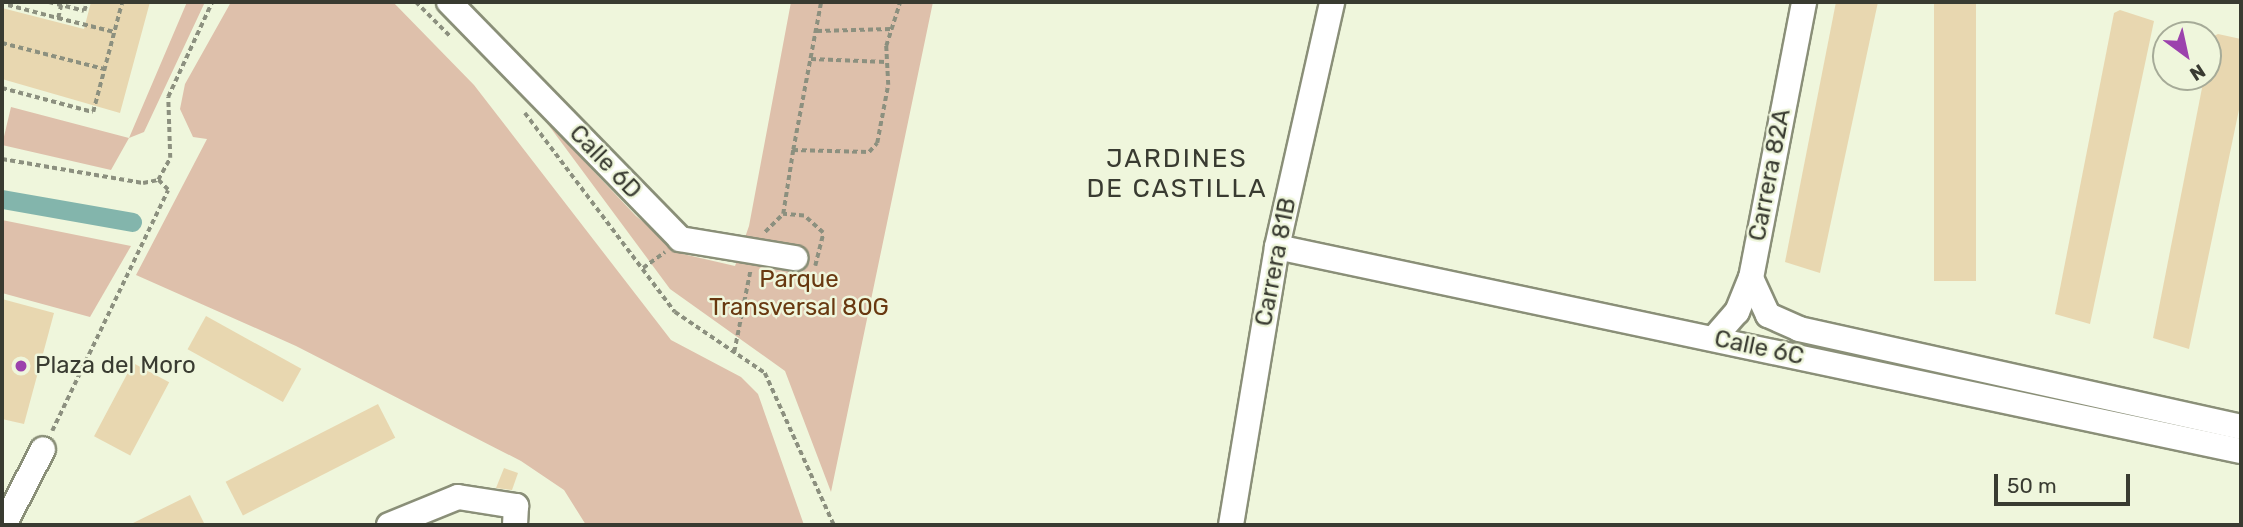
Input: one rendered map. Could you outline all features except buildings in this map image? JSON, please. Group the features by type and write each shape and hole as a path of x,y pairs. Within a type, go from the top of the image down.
{"street":[{"name":"Calle 6D","path":"449,2 680,239"},
{"name":"Carrera 81B","path":"1231,525 1277,247 1332,2"},
{"name":"Carrera 82A","path":"1714,338 1737,312 1751,278 1804,2"},
{"path":"680,239 802,263"},
{"name":"Calle 6C","path":"1277,247 2241,451"},
{"name":"Calle 6C","path":"1751,278 1768,315 1799,329 2241,427"},
{"path":"4,525 43,449"},
{"path":"389,525 458,497 515,515"}],"path":[{"path":"49,2 84,11 87,2"},
{"path":"2,88 93,112 122,2"},
{"path":"159,180 170,158 168,97 212,2"},
{"path":"415,2 454,40"},
{"path":"756,238 783,214 821,2"},
{"path":"793,150 869,152 877,144 891,29 900,2"},
{"path":"8,5 114,32"},
{"path":"58,18 61,5"},
{"path":"817,30 891,29"},
{"path":"2,43 104,69"},
{"path":"811,59 886,62"},
{"path":"520,106 675,312 765,373 782,399 806,475 834,525"},
{"path":"2,159 144,183 159,180"},
{"path":"43,449 168,190 159,180"},
{"path":"783,214 804,216 824,233 817,265 802,263"},
{"path":"643,269 680,239"},
{"path":"734,352 750,272 762,268"}],"green space":[{"path":"187,2 205,2 144,132 129,138"},
{"path":"231,2 393,2 474,85 671,340 741,377 758,394 804,525 586,525 564,490 521,461 296,346 136,275 207,139 193,137 180,109 185,84"},
{"name":"Parque Transversal 80G","path":"791,2 933,2 831,492 785,371 670,289 544,119 636,216 683,254 735,266 749,226"},
{"path":"11,107 129,138 111,170 2,145"},
{"path":"2,220 131,246 90,317 2,293"}],"waterway":[{"path":"2,199 132,222"}],"place":[{"name":"Plaza del Moro","path":"21,366"}],"district":[{"name":"JARDINES DE CASTILLA","path":"1177,174"}]}
